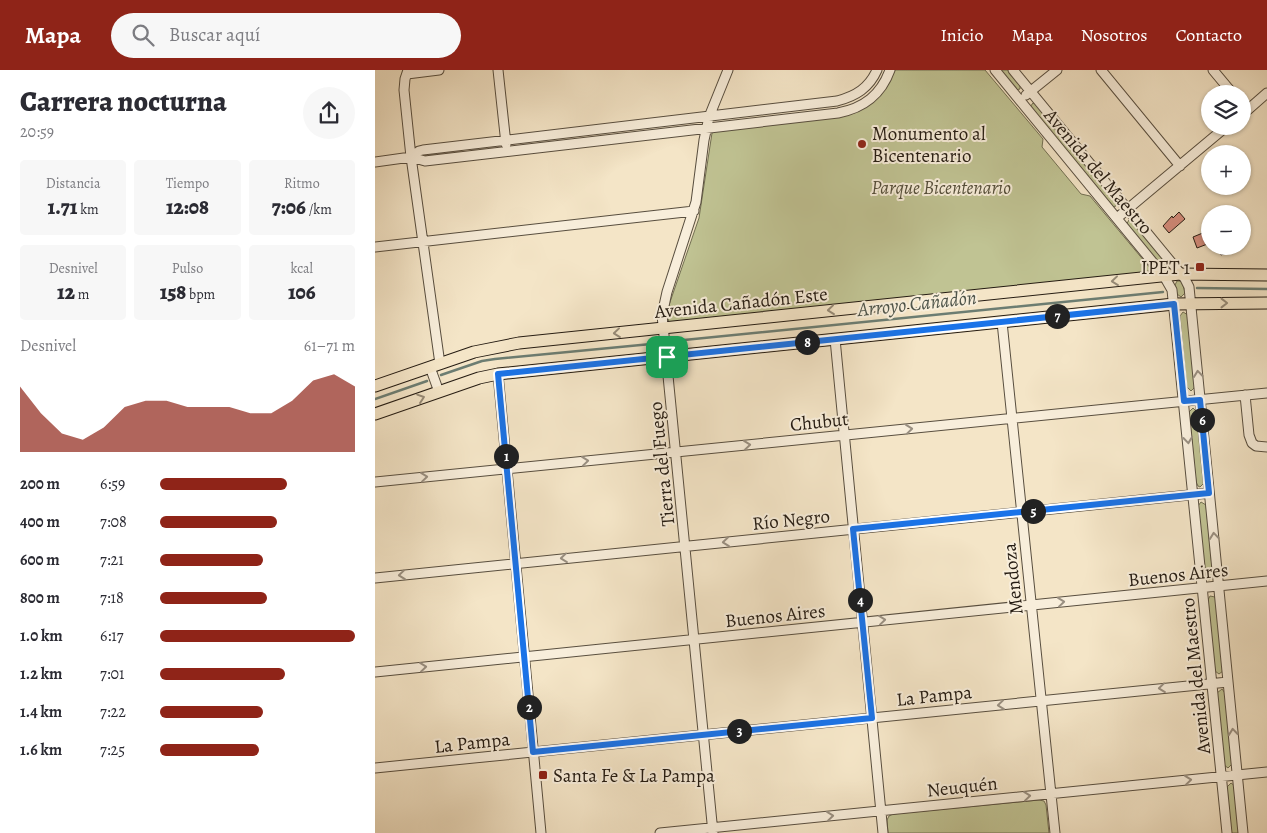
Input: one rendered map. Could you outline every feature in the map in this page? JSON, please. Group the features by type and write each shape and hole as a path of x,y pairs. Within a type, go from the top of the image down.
{"main road":[{"name":"Avenida Cañadón Este","path":"375,386 474,352 504,345 1180,274 1267,275"},
{"path":"375,414 479,378 498,374 1174,304 1267,303"}],"street":[{"path":"439,70 407,72 403,90 423,242 439,392"},
{"path":"498,70 507,152"},
{"name":"Tierra del Fuego","path":"713,830 662,315 665,300 694,211 705,129 728,70"},
{"path":"411,157 421,150 709,117 847,98 863,90 877,70"},
{"path":"375,162 411,157 425,161 848,111 858,107 875,95 887,79 890,70"},
{"name":"Avenida del Maestro","path":"995,70 1165,276 1172,290 1227,833"},
{"name":"Avenida del Maestro","path":"1013,70 1189,287 1243,833"},
{"path":"1020,101 1057,70"},
{"path":"1101,70 1180,166"},
{"path":"1213,70 1226,85"},
{"path":"1251,105 1267,93"},
{"path":"1117,218 1216,135"},
{"path":"375,247 694,211"},
{"name":"Mendoza","path":"1002,322 1055,833"},
{"path":"835,339 883,833"},
{"path":"498,374 541,833"},
{"name":"Chubut","path":"375,482 1267,393"},
{"path":"1245,395 1249,438 1256,446 1267,447"},
{"name":"Río Negro","path":"375,578 1209,493"},
{"name":"Buenos Aires","path":"375,672 1267,581"},
{"name":"La Pampa","path":"375,768 1228,682"},
{"name":"Neuquén","path":"660,833 713,830 1267,772"}],"green space":[{"name":"Parque Bicentenario","path":"893,70 985,70 1043,139 1042,147 1081,194 1090,196 1150,268 1149,272 669,322 667,315 669,305 699,218 712,133 855,112"},
{"path":"998,70 1009,70 1020,84 1020,89 1015,90"},
{"path":"1033,103 1036,104 1117,203 1116,206 1112,207 1030,107"},
{"path":"1129,220 1132,220 1171,267 1170,270 1163,270 1126,225"},
{"path":"1177,281 1183,284 1185,293 1181,297 1177,294 1175,285"},
{"path":"1183,312 1188,315 1195,386 1191,391 1186,386 1180,316"},
{"path":"1193,408 1197,412 1204,483 1200,487 1196,482 1189,412"},
{"path":"1201,502 1206,505 1213,577 1209,580 1205,577 1198,506"},
{"path":"1210,596 1216,599 1223,671 1219,674 1215,671 1208,600"},
{"path":"1222,689 1225,693 1232,764 1228,768 1224,765 1217,693"},
{"path":"1231,783 1235,786 1239,833 1231,833 1227,787"},
{"path":"1044,801 1046,805 1049,833 888,833 887,820 893,814"}],"building":[{"path":"1179,212 1185,219 1169,233 1163,226 1172,216 1173,218"},
{"path":"1201,234 1201,246 1197,248 1193,237"}],"waterway":[{"name":"Arroyo Cañadón","path":"1197,288 1267,289"},
{"name":"Arroyo Cañadón","path":"674,341 1163,292"},
{"path":"441,375 482,361 495,359 651,344"},
{"path":"375,399 427,381"}],"place":[{"name":"Monumento al Bicentenario","path":"862,144"},
{"name":"IPET 1","path":"1200,267"},
{"name":"Santa Fe & La Pampa","path":"543,775"}],"route":[{"path":"1174,304 1184,401 1200,400 1209,493 853,529 872,718 533,752 498,374 667,357 1174,304"}]}
